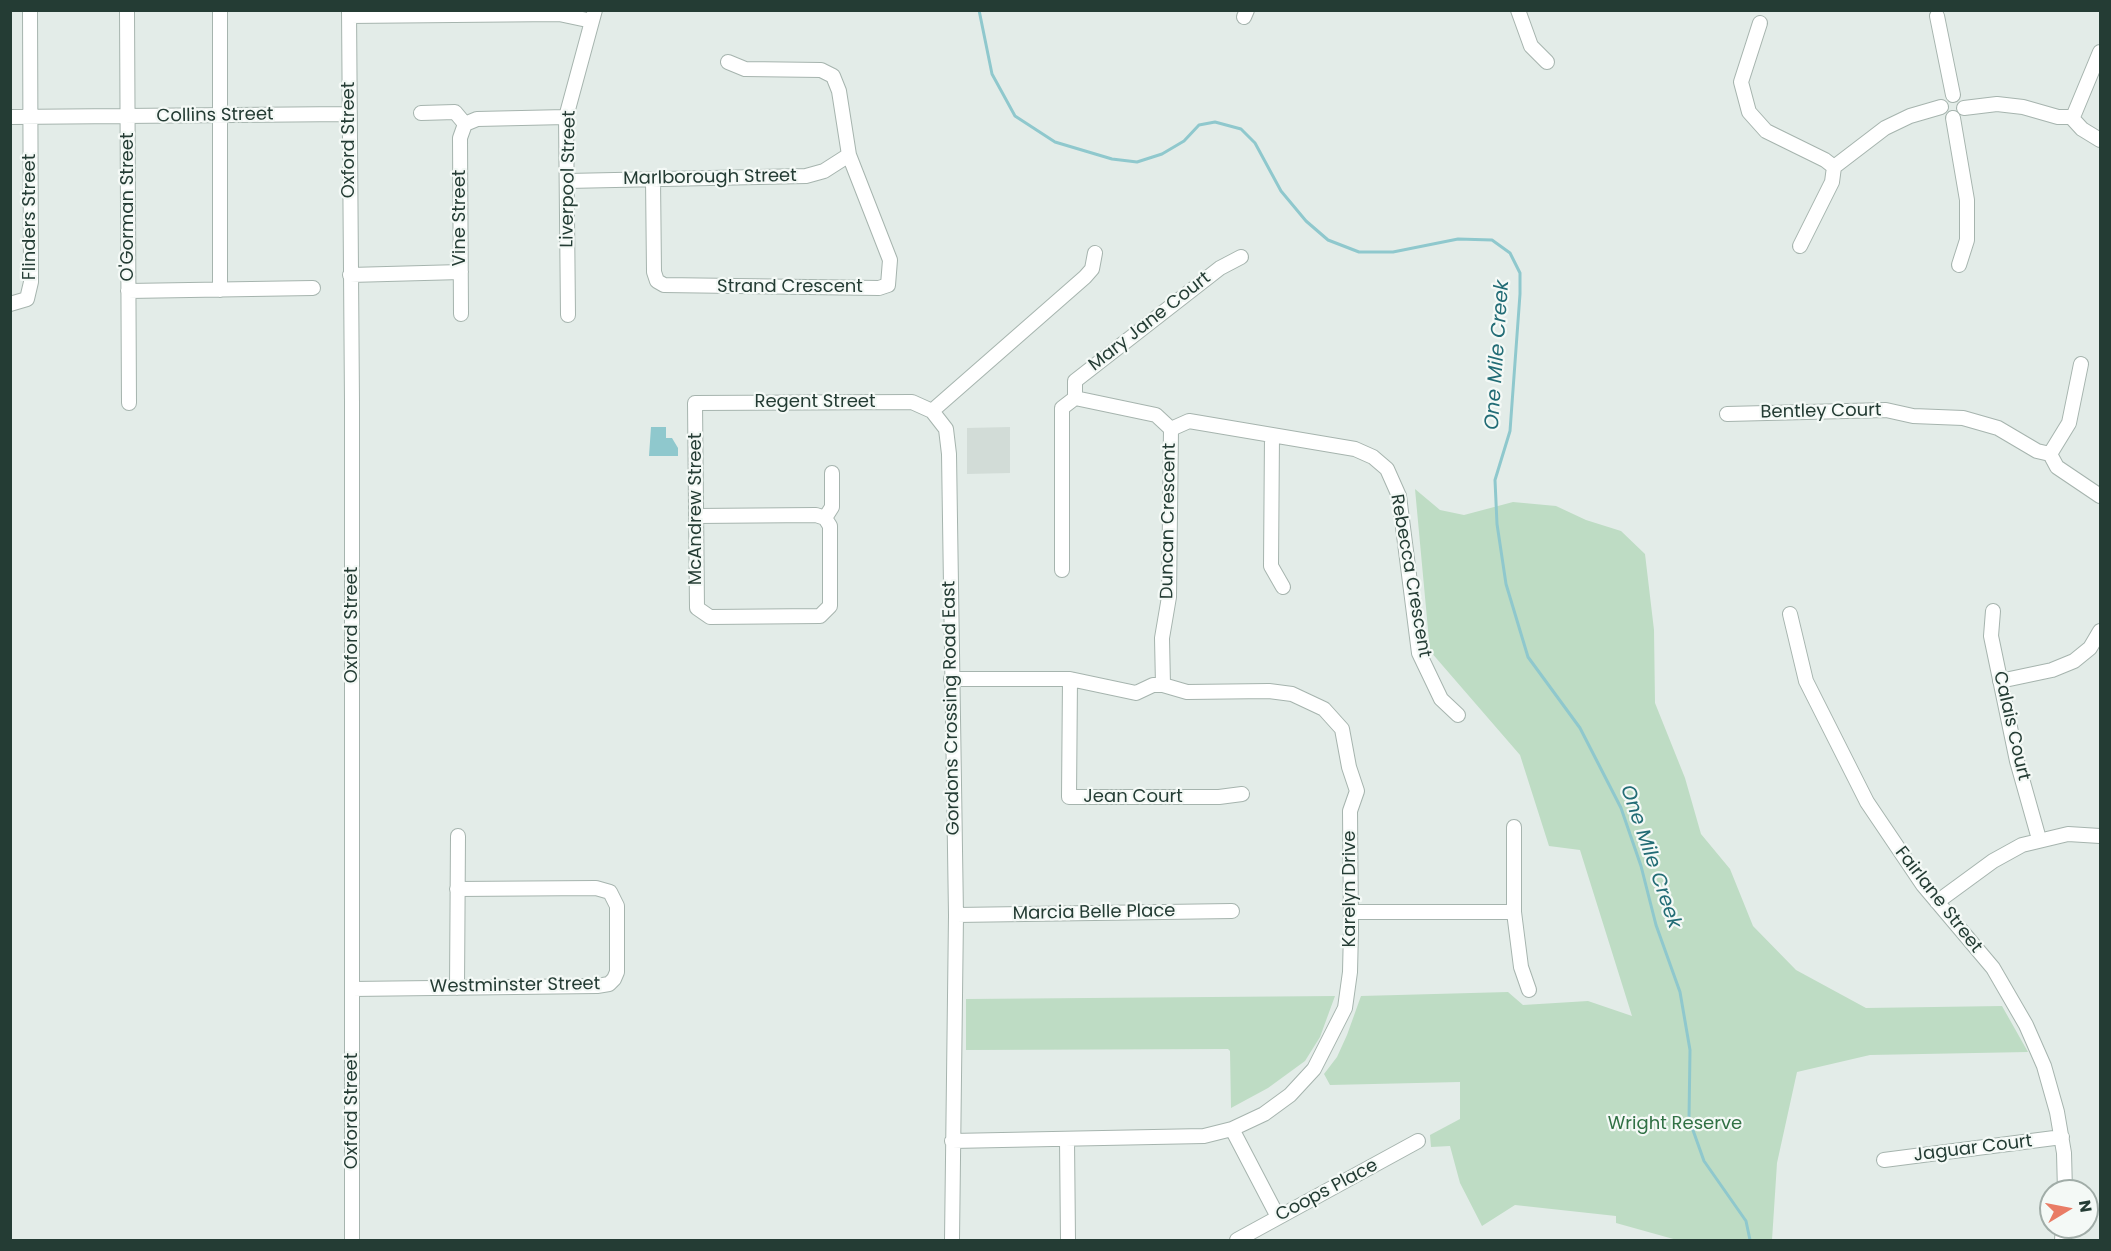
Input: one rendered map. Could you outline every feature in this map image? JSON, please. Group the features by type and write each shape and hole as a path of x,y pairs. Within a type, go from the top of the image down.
{"street":[{"path":"30,10 30,117"},
{"name":"O'Gorman Street","path":"127,10 129,403"},
{"path":"220,10 220,290"},
{"path":"1518,10 1531,46 1547,62"},
{"path":"349,13 594,16"},
{"name":"Oxford Street","path":"349,13 352,1240"},
{"name":"Liverpool Street","path":"568,315 566,117 594,16"},
{"path":"1937,16 1953,95"},
{"path":"1760,23 1741,82 1749,112 1766,131 1826,160 1834,167"},
{"path":"2073,117 2100,52"},
{"path":"728,62 745,69 821,70 833,76 839,91 849,155"},
{"path":"1953,95 1960,98 1964,108 1962,114 1953,118 1944,114 1941,107 1943,100 1953,95"},
{"path":"1964,108 1997,104 2073,117 2082,129 2100,140"},
{"path":"1800,246 1832,182 1834,167 1885,128 1910,116 1941,107"},
{"path":"421,113 455,112 465,124 477,119 566,117"},
{"name":"Collins Street","path":"10,117 348,114"},
{"name":"Flinders Street","path":"10,304 27,299 31,282 30,117"},
{"path":"1953,118 1967,200 1967,240 1959,265"},
{"name":"Vine Street","path":"461,314 460,138 465,124"},
{"name":"Strand Crescent","path":"653,179 654,272 657,281 664,285 879,288 888,285 890,260 849,155"},
{"name":"Marlborough Street","path":"567,181 806,176 824,171 849,155"},
{"path":"932,411 1085,277 1092,268 1095,253"},
{"name":"Mary Jane Court","path":"1075,398 1075,381 1220,268 1241,257"},
{"path":"350,275 460,272"},
{"path":"128,291 313,288"},
{"path":"2081,364 2069,423 2050,454 2057,467 2100,496"},
{"path":"1062,570 1062,408 1075,398 1156,415 1171,429"},
{"name":"Regent Street","path":"695,403 905,402 915,403 932,411"},
{"name":"McAndrew Street","path":"695,403 696,605 701,614 710,617 815,617 825,614 830,606 830,526 825,518"},
{"name":"Bentley Court","path":"1727,414 1886,410 1913,416 1963,418 1998,428 2037,451 2050,454"},
{"name":"Gordons Crossing Road East","path":"932,411 944,426 949,444 956,915 952,1240"},
{"name":"Rebecca Crescent","path":"1171,429 1189,421 1355,449 1373,457 1387,469 1399,496 1419,653 1442,699 1458,715"},
{"name":"Duncan Crescent","path":"1163,685 1162,638 1170,597 1171,429"},
{"path":"1272,435 1271,566 1283,587"},
{"path":"696,516 816,515 825,518 832,507 832,473"},
{"name":"Calais Court","path":"1993,611 1991,636 2000,681 2017,761 2039,839"},
{"name":"Fairlane Street","path":"1790,614 1806,681 1851,773 1896,848 1993,969 2018,1008 2044,1066 2062,1137 2064,1179"},
{"path":"2000,681 2052,670 2074,661 2090,648 2100,631"},
{"name":"Karelyn Drive","path":"951,679 1070,680 1136,693 1153,685 1163,685 1187,692 1269,691 1292,694 1324,709 1342,729 1349,767 1357,791 1350,811 1352,912 1350,972 1345,1008 1314,1069 1290,1095 1264,1114 1232,1130 1192,1137 952,1141"},
{"name":"Jean Court","path":"1070,680 1069,797 1219,797 1242,794"},
{"path":"1514,827 1514,912 1521,968 1529,990"},
{"path":"1937,902 2007,852 2039,839 2067,834 2100,836"},
{"path":"457,988 458,836"},
{"name":"Westminster Street","path":"352,989 597,986 609,984 617,972 617,906 610,892 596,888 457,889"},
{"name":"Marcia Belle Place","path":"956,915 1232,911"},
{"path":"1352,912 1514,912"},
{"path":"1232,1130 1278,1217"},
{"name":"Jaguar Court","path":"1884,1160 2062,1137"},
{"path":"1067,1140 1068,1240"},
{"name":"Coops Place","path":"1237,1240 1418,1141"}],"shaded area":[{"path":"1010,427 1010,473 967,474 967,428"}],"green space":[{"name":"Wright Reserve","path":"1415,489 1440,510 1464,515 1513,502 1556,506 1586,520 1621,531 1645,554 1654,630 1655,703 1685,778 1701,834 1730,869 1753,926 1796,970 1866,1008 2002,1006 2028,1052 1870,1055 1797,1072 1777,1163 1772,1240 1677,1240 1616,1223 1616,1216 1515,1205 1482,1226 1460,1183 1450,1146 1431,1147 1430,1135 1460,1119 1460,1082 1330,1085 1324,1074 1337,1057 1361,996 1508,992 1523,1005 1588,1001 1632,1016 1580,850 1549,846 1520,755 1430,651"},
{"path":"1335,996 1320,1037 1305,1061 1268,1088 1231,1108 1230,1051 1228,1049 966,1050 966,999"}],"water":[{"path":"651,427 666,427 666,438 672,438 678,448 678,456 649,456"}],"waterway":[{"name":"One Mile Creek","path":"979,10 992,74 1015,116 1055,142 1112,159 1137,162 1162,154 1184,141 1199,125 1215,122 1241,129 1255,143 1281,191 1306,221 1328,240 1359,252 1393,252 1458,239 1492,240 1510,253 1520,273 1520,294 1510,431 1495,480 1497,524 1506,584 1528,657 1580,728 1621,808 1641,866 1656,925 1680,992 1690,1050 1689,1119 1704,1161 1746,1221 1750,1240"}]}
